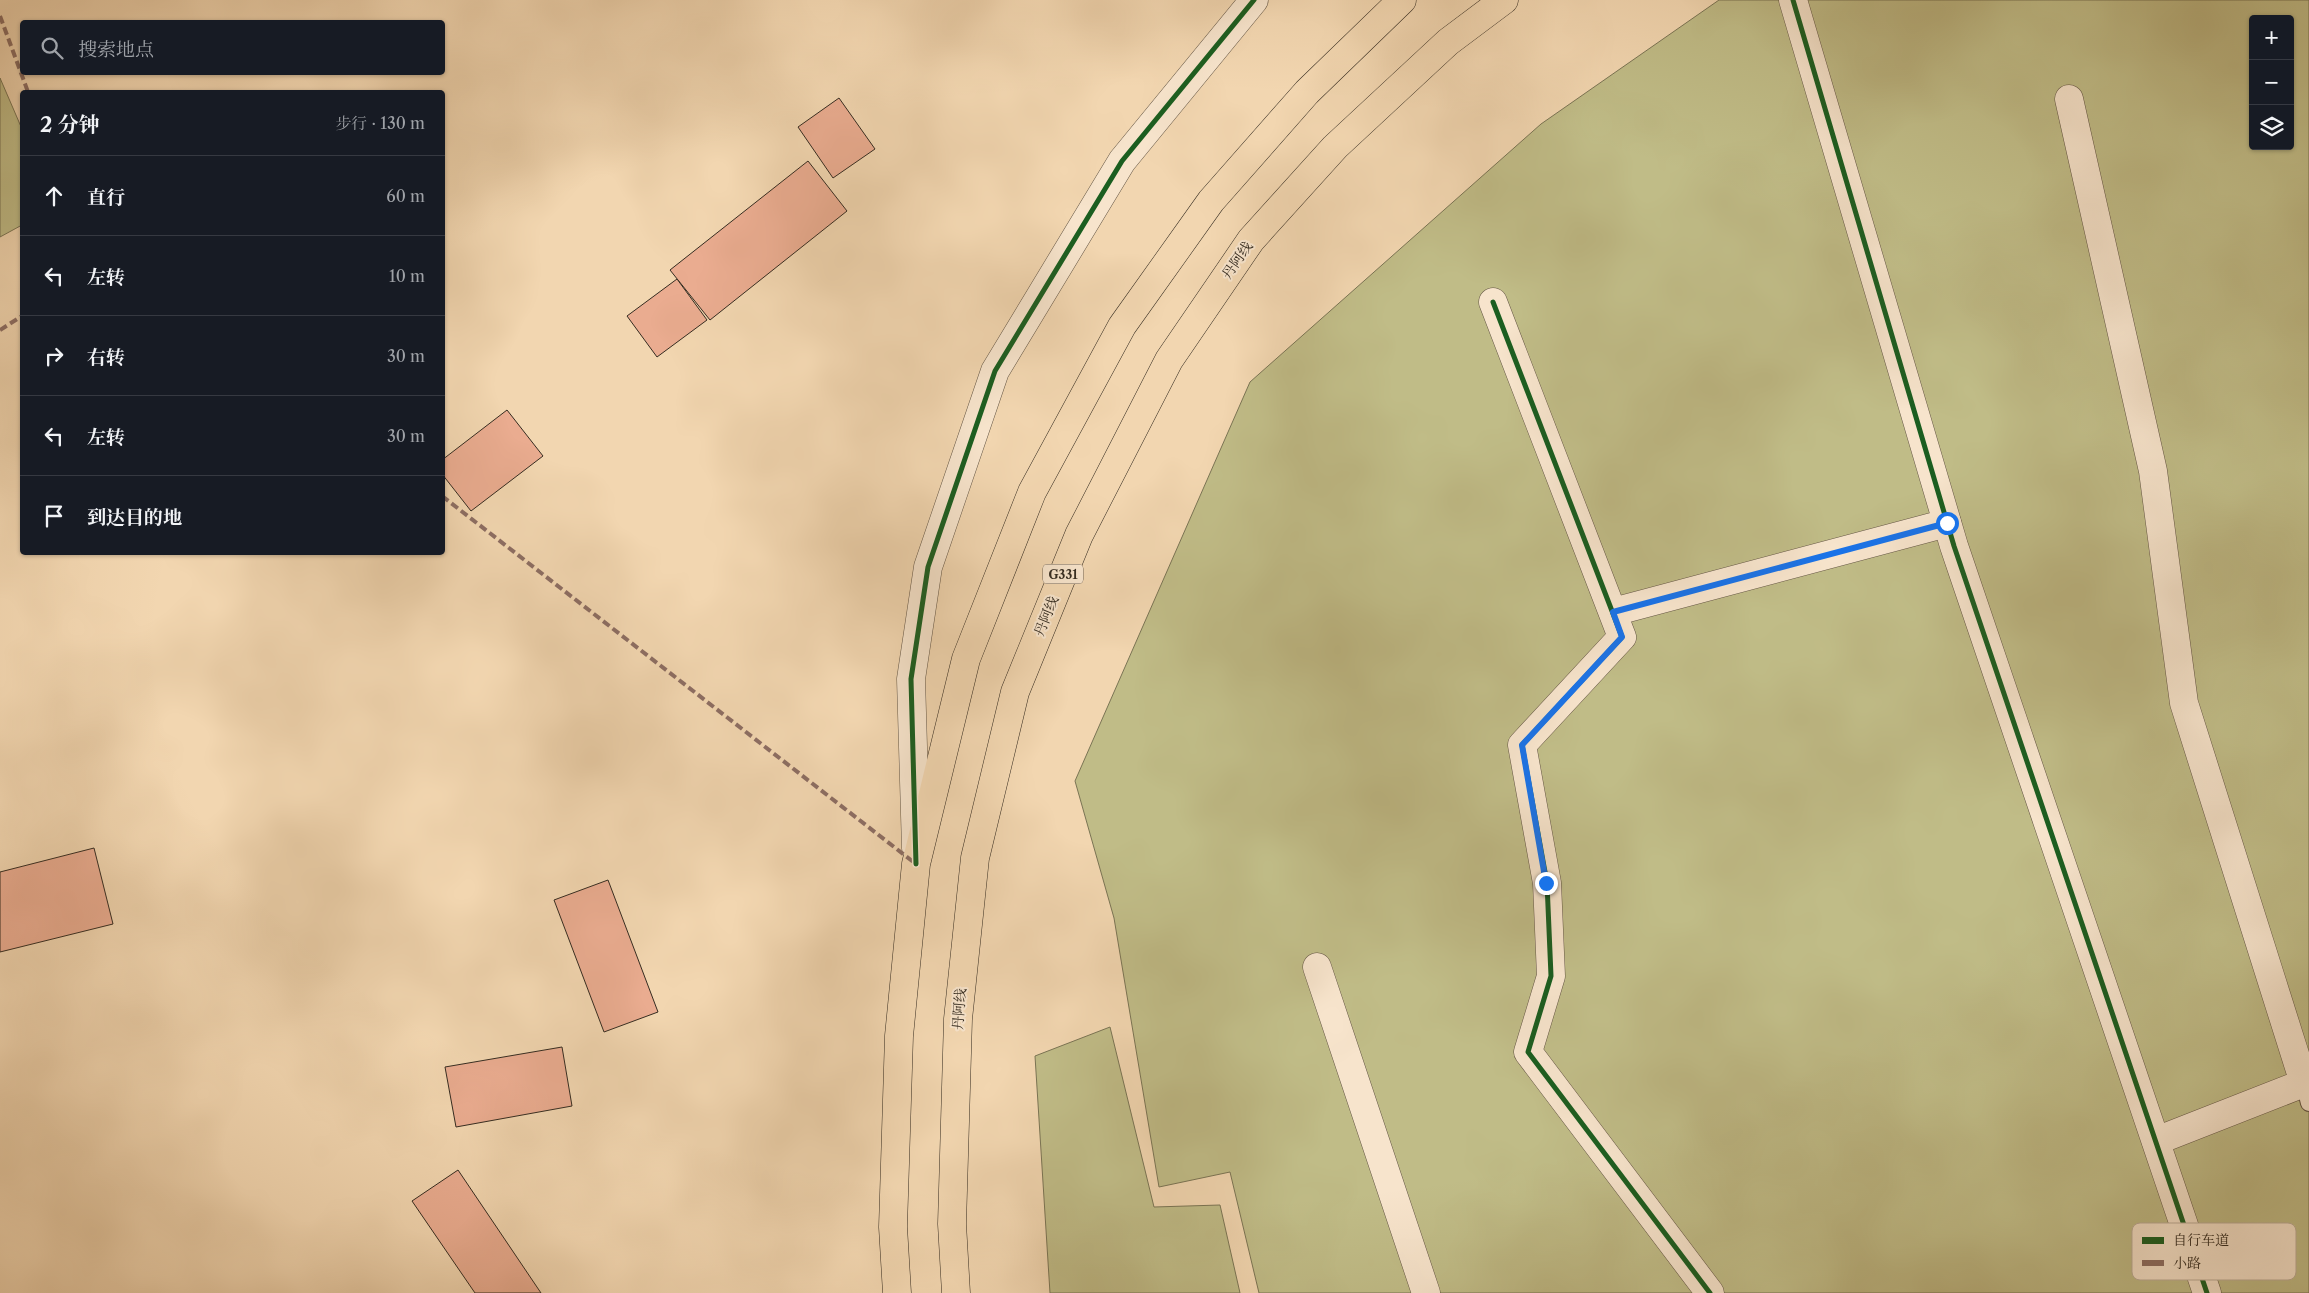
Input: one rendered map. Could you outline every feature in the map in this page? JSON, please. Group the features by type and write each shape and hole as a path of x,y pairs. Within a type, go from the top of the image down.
{"highway":[{"path":"897,1293 893,1227 900,1036 916,864 966,659 1032,492 1122,326 1210,201 1307,92 1402,0"},
{"name":"丹阿线","path":"956,1293 952,1224 958,1019 975,858 1015,692 1079,535 1169,360 1251,240 1335,147 1448,42 1504,0"}],"street":[{"path":"916,864 911,679 928,567 995,371 1122,161 1254,0"},
{"path":"1793,0 1947,523 2184,1223"},
{"path":"2070,99 2153,471 2184,703 2307,1093 2156,1141"},
{"path":"1493,302 1622,637 1522,745 1546,883 1551,976 1528,1052 1710,1293"},
{"path":"1613,612 1947,523"},
{"path":"1317,967 1426,1293"},
{"path":"2203,1280 2207,1293"}],"shaded area":[{"path":"1719,0 2309,0 2309,1293 1259,1293 1230,1172 1159,1187 1114,918 1075,781 1250,382 1541,124"},
{"path":"0,78 20,124 20,226 0,237"},
{"path":"1110,1027 1154,1207 1220,1205 1240,1293 1050,1293 1035,1056"}],"building":[{"path":"839,98 875,149 833,178 798,127"},
{"path":"808,161 847,211 710,320 670,270"},
{"path":"677,279 707,320 657,357 627,316"},
{"path":"507,410 543,456 471,511 445,478 445,458"},
{"path":"94,848 113,924 0,952 0,872"},
{"path":"608,880 658,1012 604,1032 554,900"},
{"path":"562,1047 572,1106 456,1127 445,1067"},
{"path":"458,1170 541,1293 475,1293 412,1201"}],"marked path":[{"path":"0,16 20,70"},
{"path":"22,75 27,90"},
{"path":"0,330 20,317"},
{"path":"445,498 916,864"}],"cycle path":[{"path":"916,864 911,679 928,567 995,371 1122,161 1254,0"},
{"path":"1793,0 1954,546 2183,1223"},
{"path":"1493,302 1622,637 1522,745 1547,883 1551,976 1528,1052 1710,1293"},
{"path":"2203,1280 2207,1293"}],"route":[{"path":"1546,883 1522,745 1622,637 1613,612 1947,523"}]}
